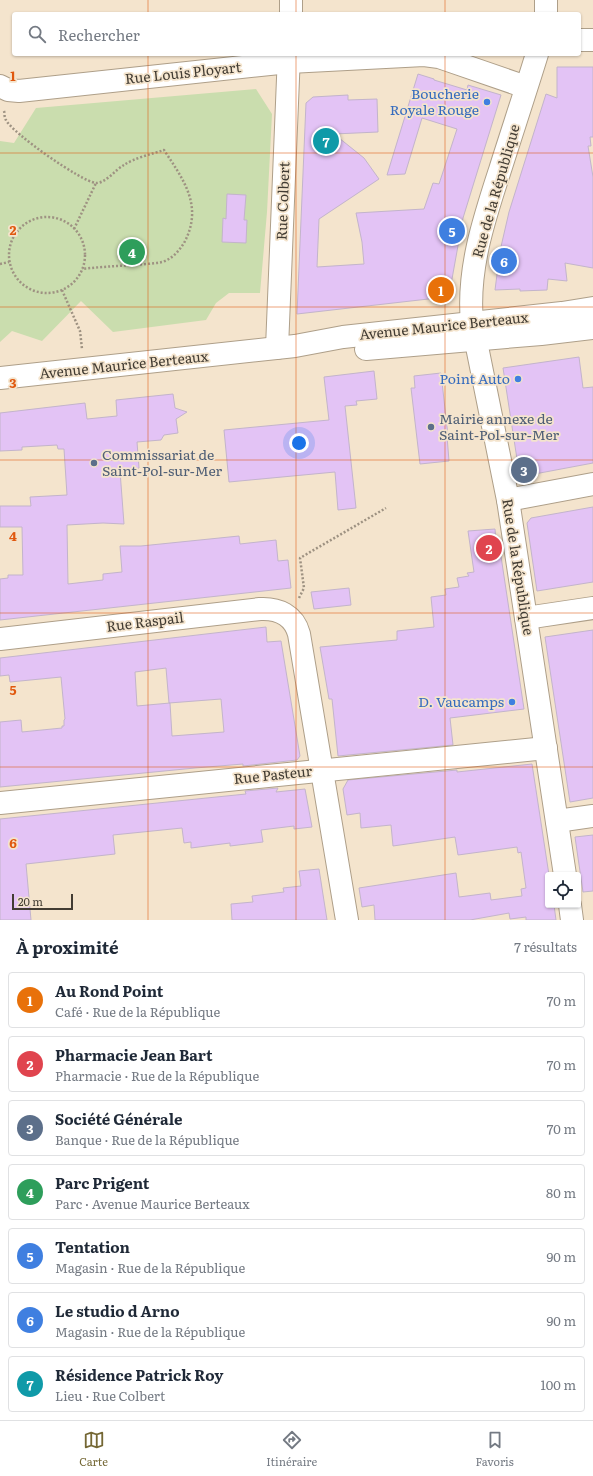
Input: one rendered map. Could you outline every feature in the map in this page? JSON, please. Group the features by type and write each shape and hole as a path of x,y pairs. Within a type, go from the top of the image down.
{"street":[{"path":"291,0 291,12"},
{"path":"546,0 546,12"},
{"path":"581,40 593,40"},
{"name":"Rue Louis Ployart","path":"1,87 13,91 25,90 289,58 382,56"},
{"name":"Rue Louis Ployart","path":"434,56 526,87"},
{"name":"Rue de la République","path":"536,56 479,242 471,293 474,331 508,500 565,872"},
{"name":"Rue Colbert","path":"286,347 289,58"},
{"name":"Avenue Maurice Berteaux","path":"474,331 593,308"},
{"name":"Avenue Maurice Berteaux","path":"0,378 286,347 343,337 474,331 593,328"},
{"path":"508,500 593,484"},
{"path":"526,618 593,608"},
{"name":"Rue Raspail","path":"0,639 260,609 270,609 281,612 289,617"},
{"path":"289,617 298,629 299,634 346,920"},
{"name":"Rue Pasteur","path":"0,803 546,748"},
{"path":"557,822 593,816"},
{"path":"570,908 572,920"}],"path":[{"path":"1,87 5,120 14,131 44,154 87,181 96,183 106,179 124,164 164,150 184,181 190,197 192,213 187,236 182,247 176,254 162,262 82,269"},
{"path":"74,229 96,183"},
{"path":"48,217 58,218 74,229 80,236 85,252 82,269 74,281 62,290 50,292 39,292 20,282 13,273 9,262 9,252 10,243 21,226 38,218 48,217"},
{"path":"0,264 9,262"},
{"path":"62,290 80,331 84,369"},
{"path":"289,617 304,588 300,558 386,508"}],"green space":[{"path":"256,89 272,114 267,212 260,293 229,293 216,303 206,320 113,332 81,301 42,341 12,331 0,342 0,141 14,143 36,108"}],"building":[{"path":"557,67 593,67 593,137 590,137 591,146 588,146 593,177 593,268 565,263 567,281 548,279 547,290 495,290 500,251 509,212 546,94 557,98"},
{"path":"418,74 467,90 468,85 501,95 463,218 450,290 445,296 437,298 297,314 306,103 313,97 348,95 348,100 377,99 378,132 334,134 364,158 379,179 319,219 317,267 364,264 362,242 356,213 424,209 433,183 439,184 457,129 422,118 405,174 387,175"},
{"path":"227,194 246,195 244,220 247,220 246,243 222,242 223,218 226,219"},
{"path":"579,357 583,388 593,387 593,463 524,476 519,472 503,368"},
{"path":"374,371 377,399 356,401 357,405 345,406 356,508 338,510 335,472 229,482 224,430 329,420 324,377"},
{"name":"Mairie annexe de Saint-Pol-sur-Mer","path":"441,373 448,436 449,461 420,464 411,388 415,388 414,376"},
{"path":"173,394 175,408 187,412 176,419 178,433 164,435 161,440 137,442 139,468 120,471 124,524 103,523 67,525 68,584 103,580 103,574 122,572 120,546 141,546 239,536 240,544 276,540 278,561 288,560 291,588 0,620 0,579 8,578 8,575 23,575 22,527 0,527 0,506 31,506 30,497 67,495 64,449 58,449 57,445 22,447 22,450 0,451 0,413 85,403 87,419 117,416 116,400"},
{"path":"593,507 593,582 537,591 527,523 531,518"},
{"path":"495,529 496,543 499,543 524,709 450,718 453,745 338,756 332,699 329,699 320,647 397,640 397,631 434,627 431,597 446,595 445,589 459,587 457,578 469,576 467,573 474,572 468,531"},
{"path":"349,588 351,605 314,609 311,592"},
{"path":"266,627 267,642 281,641 300,756 297,760 243,766 243,764 195,768 0,787 0,722 21,720 22,732 62,728 62,726 64,726 65,719 61,677 10,682 9,675 0,676 0,658","holes":["166,668 169,703 221,699 224,732 172,736 170,703 137,706 135,672"]},
{"path":"593,630 593,798 570,802 545,637"},
{"path":"532,764 549,872 545,872 545,908 554,908 556,920 526,920 526,917 510,919 509,913 470,920 375,920 374,905 362,907 359,888 456,873 459,897 490,893 491,900 522,896 521,889 526,888 521,852 518,853 517,847 458,855 455,837 393,846 391,825 361,828 360,813 347,815 343,789 348,780 457,770 457,772"},
{"path":"278,788 276,792 305,789 312,827 294,829 294,826 261,830 263,842 230,846 230,843 191,848 191,842 184,843 182,828 113,835 115,854 26,864 31,920 0,920 0,819 246,794 245,791"},
{"path":"593,835 593,891 583,892 575,837"},
{"path":"319,869 327,920 232,920 231,904 253,902 252,896 284,892 283,888 301,886 299,871"}],"place":[{"name":"Boucherie Royale Rouge","path":"487,102"},
{"name":"Résidence Patrick Roy","path":"326,141"},
{"name":"Tentation","path":"452,231"},
{"name":"Parc Prigent","path":"132,252"},
{"name":"Le studio d Arno","path":"504,261"},
{"name":"Au Rond Point","path":"441,290"},
{"name":"Point Auto","path":"518,379"},
{"name":"Mairie annexe de Saint-Pol-sur-Mer","path":"431,427"},
{"name":"Commissariat de Saint-Pol-sur-Mer","path":"94,463"},
{"name":"Société Générale","path":"524,470"},
{"name":"Pharmacie Jean Bart","path":"489,548"},
{"name":"D. Vaucamps","path":"512,702"}]}
